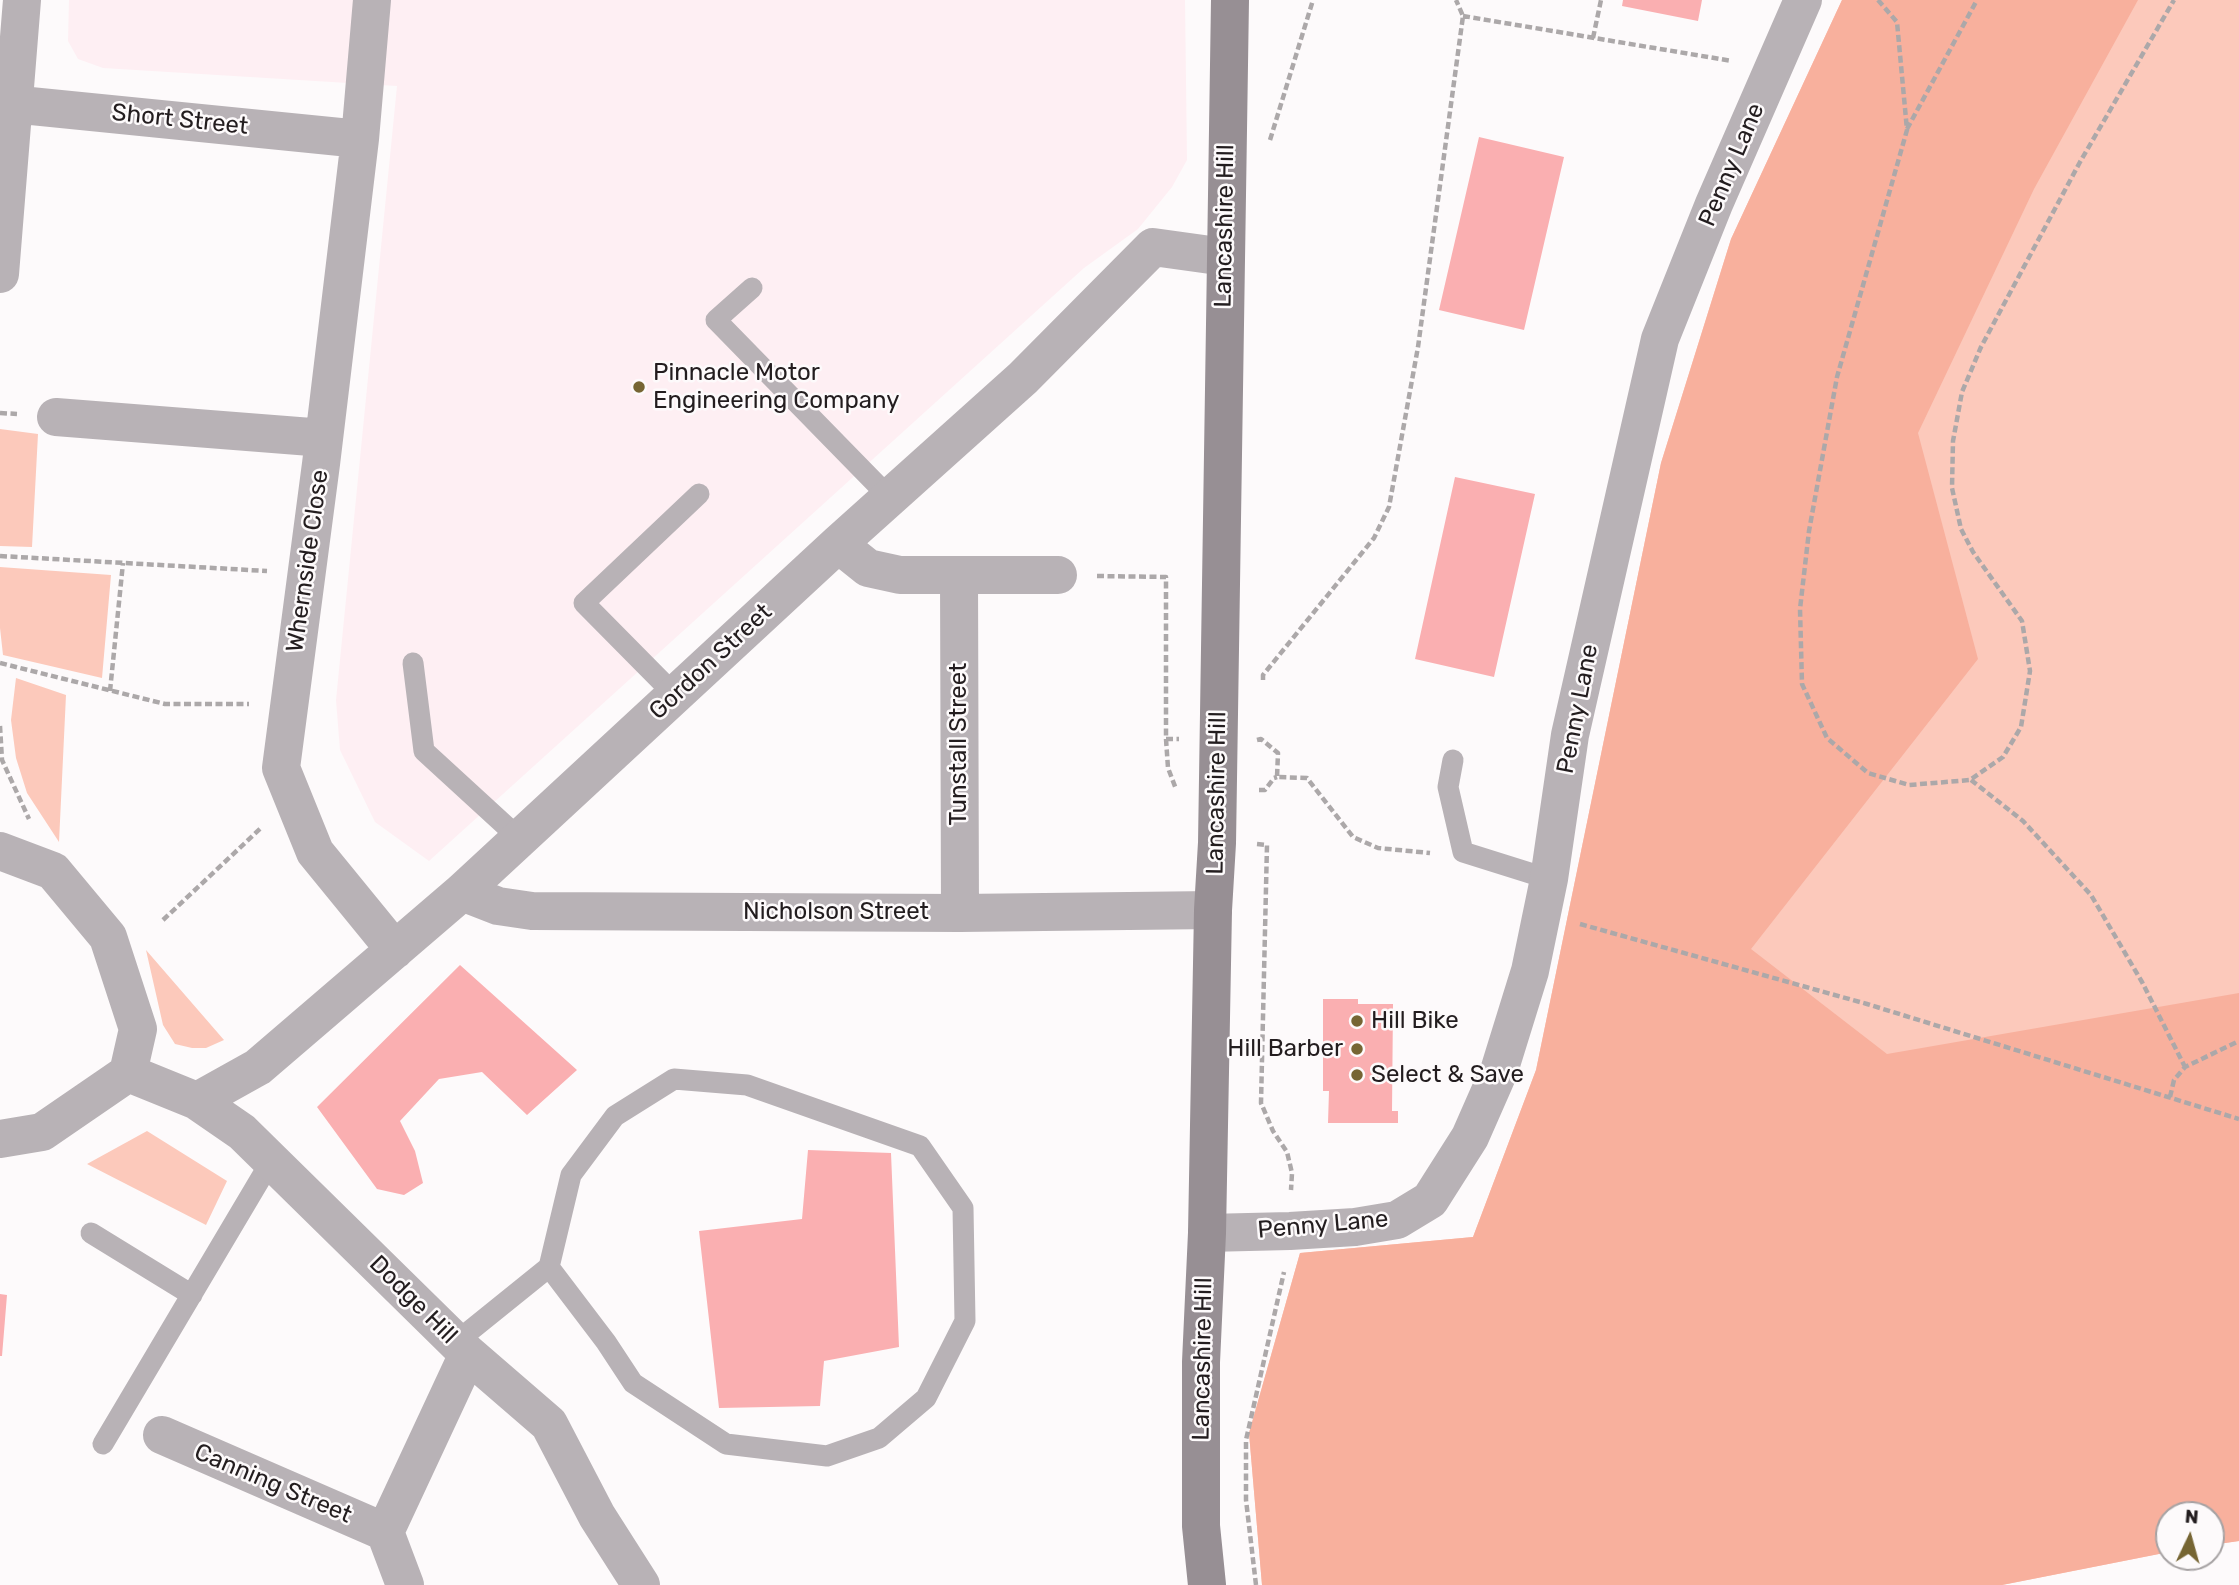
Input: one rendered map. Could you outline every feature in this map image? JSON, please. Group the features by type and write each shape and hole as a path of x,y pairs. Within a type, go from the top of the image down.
{"main road":[{"name":"Lancashire Hill","path":"1207,1585 1201,1526 1201,1362 1207,1233 1213,909 1217,856 1230,0"}],"street":[{"path":"0,274 7,103 22,0"},
{"name":"Whernside Close","path":"372,0 360,139 281,768 315,852 395,950"},
{"name":"Penny Lane","path":"1207,1233 1355,1227 1397,1220 1430,1200 1470,1137 1499,1071 1530,971 1549,880 1570,735 1660,339 1714,204 1803,0"},
{"name":"Short Street","path":"7,103 360,139"},
{"name":"Gordon Street","path":"197,1101 258,1067 462,892 838,544 1023,378 1153,247 1225,257"},
{"path":"56,418 324,438"},
{"path":"838,544 868,568 900,575 1058,576"},
{"name":"Tunstall Street","path":"959,575 960,913"},
{"path":"0,851 53,871 108,937 138,1029 128,1073 42,1132 0,1139"},
{"name":"Nicholson Street","path":"462,892 498,906 532,911 960,913 1213,909"},
{"name":"Dodge Hill","path":"128,1073 197,1101 242,1132 462,1348 549,1424 597,1516 641,1585"},
{"path":"405,1585 385,1532 462,1348"},
{"name":"Canning Street","path":"162,1435 385,1532"}],"lane":[{"path":"752,288 716,320 890,498"},
{"path":"675,695 584,603 699,494"},
{"path":"413,663 425,751 520,839"},
{"path":"1453,760 1448,787 1463,852 1549,880"},
{"path":"462,1348 549,1267 571,1175 615,1115 674,1079 747,1085 920,1146 963,1208 965,1321 926,1398 879,1438 827,1456 726,1444 633,1383 606,1342 549,1267"},
{"path":"103,1444 271,1161"},
{"path":"91,1233 191,1295"}],"path":[{"path":"1227,148 1268,148 1313,0"},
{"path":"1263,688 1263,676 1374,538 1389,507 1418,347 1463,16 1456,0"},
{"path":"1593,38 1601,0"},
{"path":"1878,0 1897,22 1907,130"},
{"path":"1977,0 1907,130 1837,377 1808,544 1800,609 1802,684 1827,738 1868,773 1909,785 1970,780 2003,757 2021,727 2030,671 2022,621 1973,552 1961,529 1952,488 1953,441 1962,392 1981,347 2074,174 2174,0"},
{"path":"1463,16 1773,68"},
{"path":"0,556 307,573"},
{"path":"110,691 122,563"},
{"path":"1058,576 1166,578 1168,768 1176,789 1185,789"},
{"path":"0,663 165,704 289,704"},
{"path":"0,726 2,760 53,871"},
{"path":"1261,727 1261,740"},
{"path":"1166,739 1261,740 1278,753 1276,777 1307,778 1353,837 1378,848 1438,854"},
{"path":"1970,780 2023,821 2091,895 2142,982 2185,1067"},
{"path":"163,920 293,797"},
{"name":"Lancashire Hill","path":"1267,845 1261,1103 1273,1131 1287,1152 1292,1173 1291,1194"},
{"path":"1571,922 1867,1004 2239,1119"},
{"path":"2170,1097 2175,1080 2185,1067 2239,1041"},
{"name":"Lancashire Hill","path":"1256,1585 1247,1500 1246,1440 1285,1269"}],"shaded area":[{"path":"69,0 1185,0 1187,160 1172,187 1138,229 1084,268 429,861 375,822 340,750 336,700 397,86 103,68 78,59 68,41"},
{"path":"1842,0 2239,0 2239,1541 2225,1543 2225,1501 2155,1501 2155,1555 2002,1585 1262,1585 1249,1433 1300,1253 1473,1237 1536,1070 1661,463 1731,239"},
{"path":"1842,0 2138,0 2034,189 1918,433 1978,659 1751,949 1887,1054 2239,993 2239,1541 2225,1543 2225,1501 2155,1501 2155,1555 2002,1585 1262,1585 1249,1433 1300,1253 1473,1237 1536,1070 1661,463 1731,239"},
{"path":"0,429 38,434 32,547 0,546"},
{"path":"0,567 111,575 102,678 3,655"},
{"path":"16,678 66,695 59,842 27,793 16,758 11,720"},
{"path":"146,950 224,1040 206,1048 175,1044 163,1025"},
{"path":"147,1131 227,1181 206,1225 87,1164"}],"building":[{"path":"1623,0 1702,0 1698,21 1622,6"},
{"path":"1479,137 1564,157 1524,330 1439,310"},
{"path":"1455,477 1535,494 1494,677 1415,659"},
{"path":"460,965 577,1070 527,1115 482,1072 439,1079 400,1121 415,1151 423,1183 404,1195 377,1189 317,1107"},
{"path":"1323,999 1358,999 1358,1004 1393,1004 1392,1111 1398,1111 1398,1123 1328,1123 1329,1091 1323,1091"},
{"path":"808,1150 891,1153 899,1347 824,1361 820,1406 719,1408 699,1231 802,1219"},
{"path":"0,1294 7,1295 2,1356 0,1356"}],"place":[{"name":"Pinnacle Motor Engineering Company","path":"639,387"},
{"name":"Hill Bike","path":"1357,1021"},
{"name":"Hill Barber","path":"1357,1049"},
{"name":"Select & Save","path":"1357,1075"}]}
